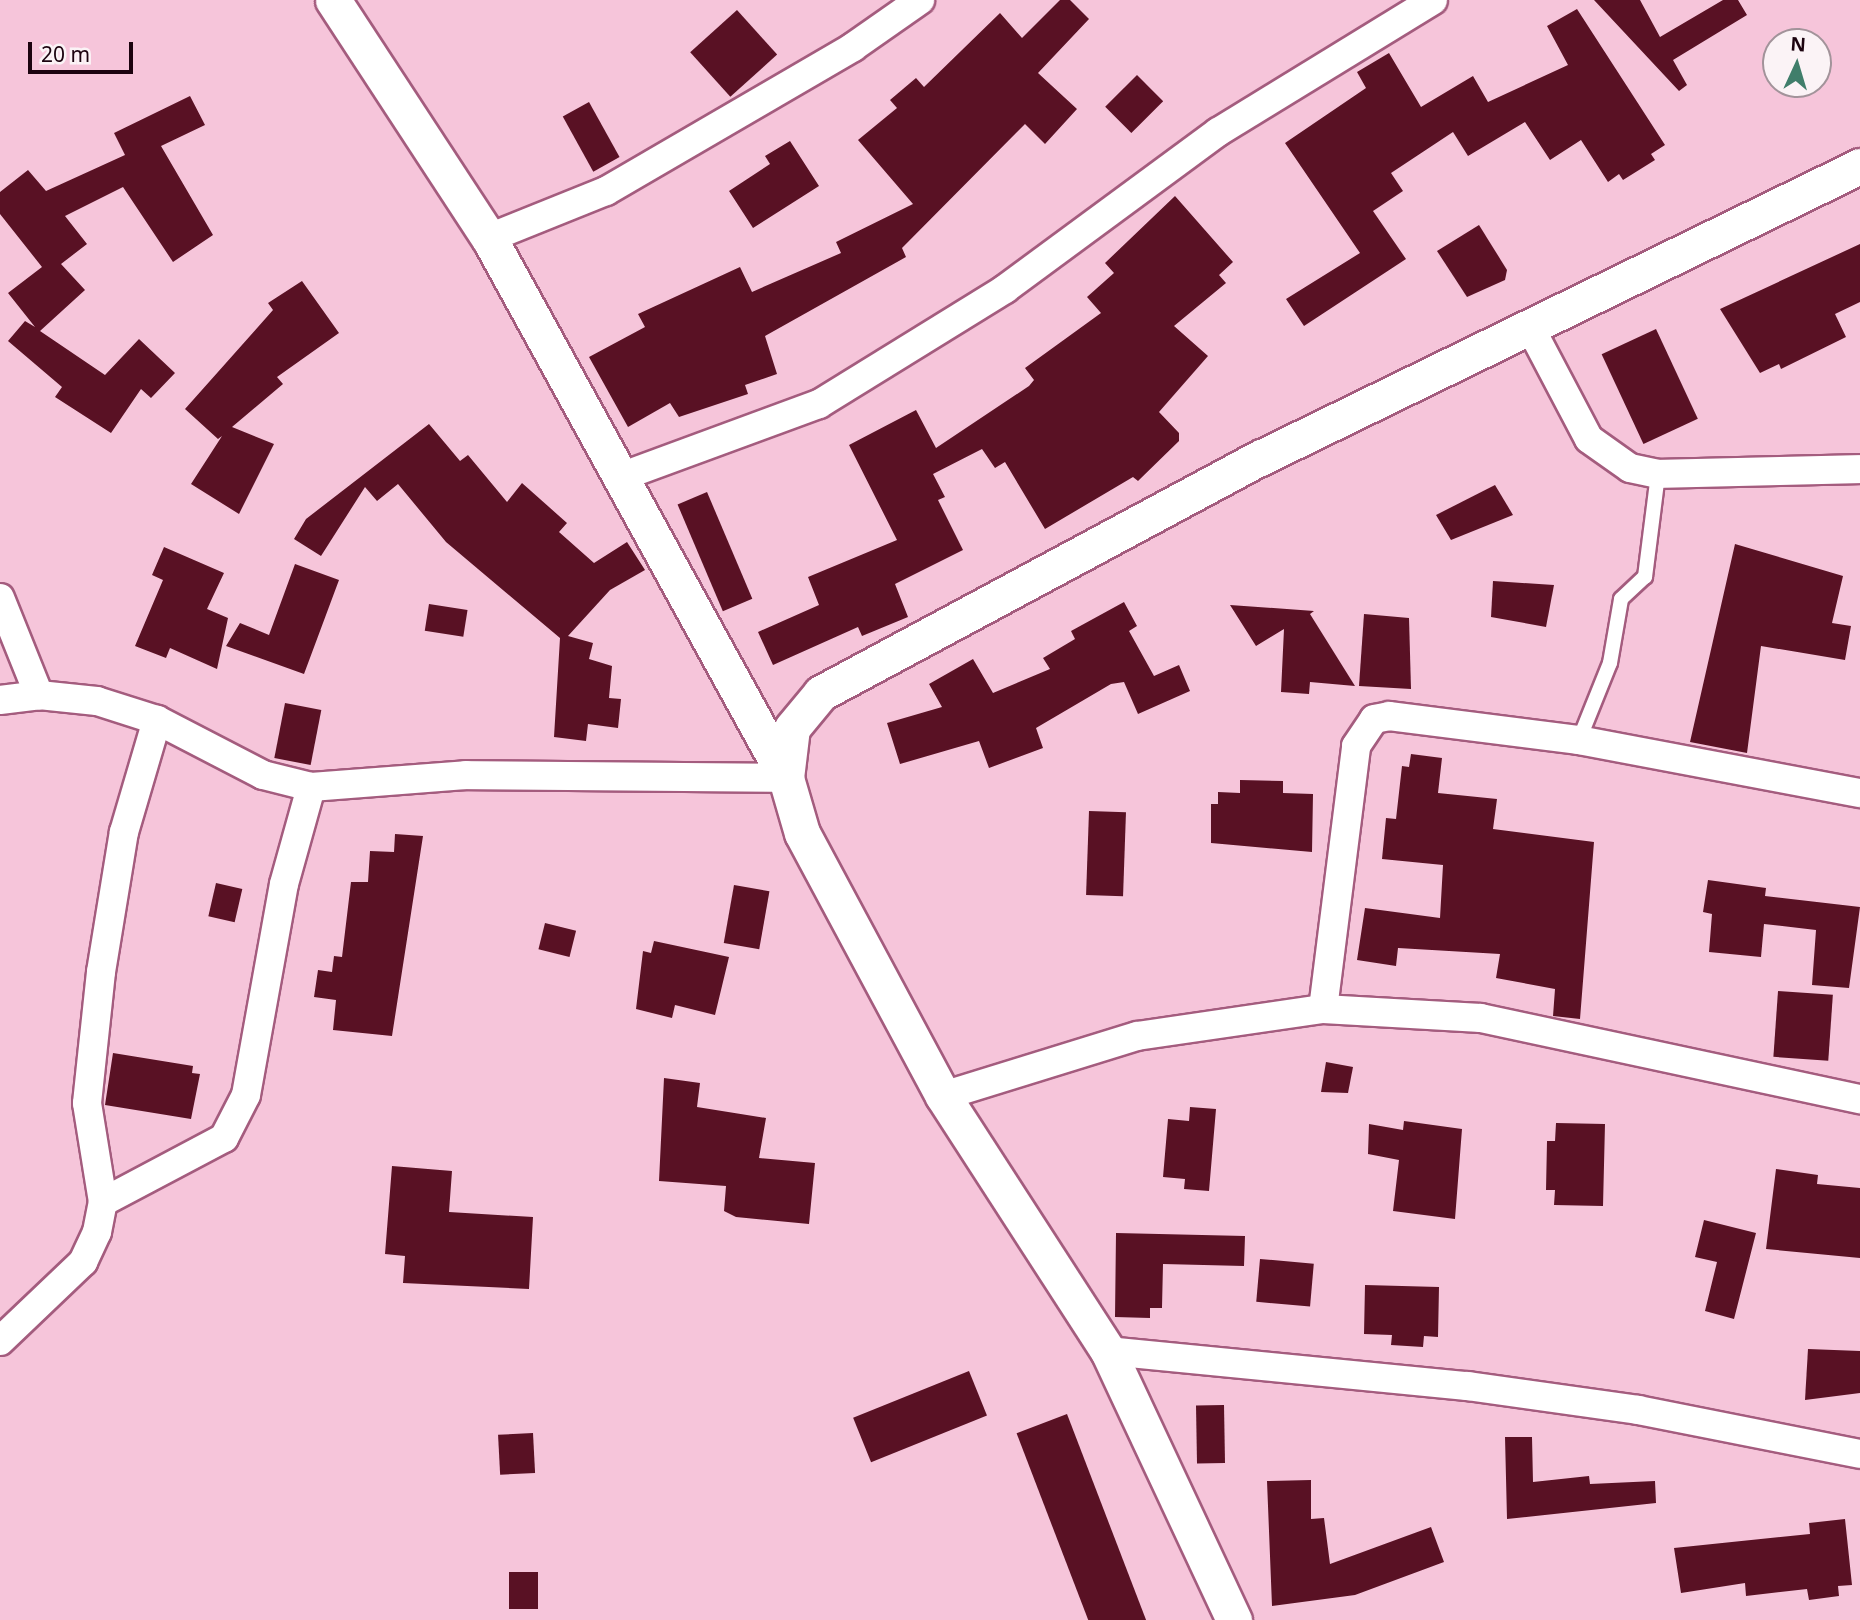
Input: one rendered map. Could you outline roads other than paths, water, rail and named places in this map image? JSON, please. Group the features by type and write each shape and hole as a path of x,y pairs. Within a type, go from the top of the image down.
{"street":[{"path":"333,0 489,238 623,476 786,778 802,833 943,1096 1108,1351 1234,1620"},
{"path":"489,238 618,184 841,54 919,0"},
{"path":"623,476 820,404 1005,289 1218,132 1433,0"},
{"path":"786,778 792,728 821,693 1260,458 1531,329 1860,166"},
{"path":"1531,329 1589,439 1630,468 1658,474 1860,469"},
{"path":"0,598 40,695"},
{"path":"0,700 40,695 97,701 157,720 263,775 312,787 466,775 786,778"},
{"path":"1323,1009 1362,730 1389,716 1579,740 1860,793"},
{"path":"0,1340 83,1262 103,1202 88,1090 124,832 157,720"},
{"path":"103,1202 224,1138 246,1095 284,884 312,787"},
{"path":"943,1096 1137,1036 1323,1009 1481,1018 1860,1099"},
{"path":"1108,1351 1468,1386 1637,1410 1860,1454"}],"lane":[{"path":"1579,740 1610,663 1621,599 1645,578 1658,474"}]}
